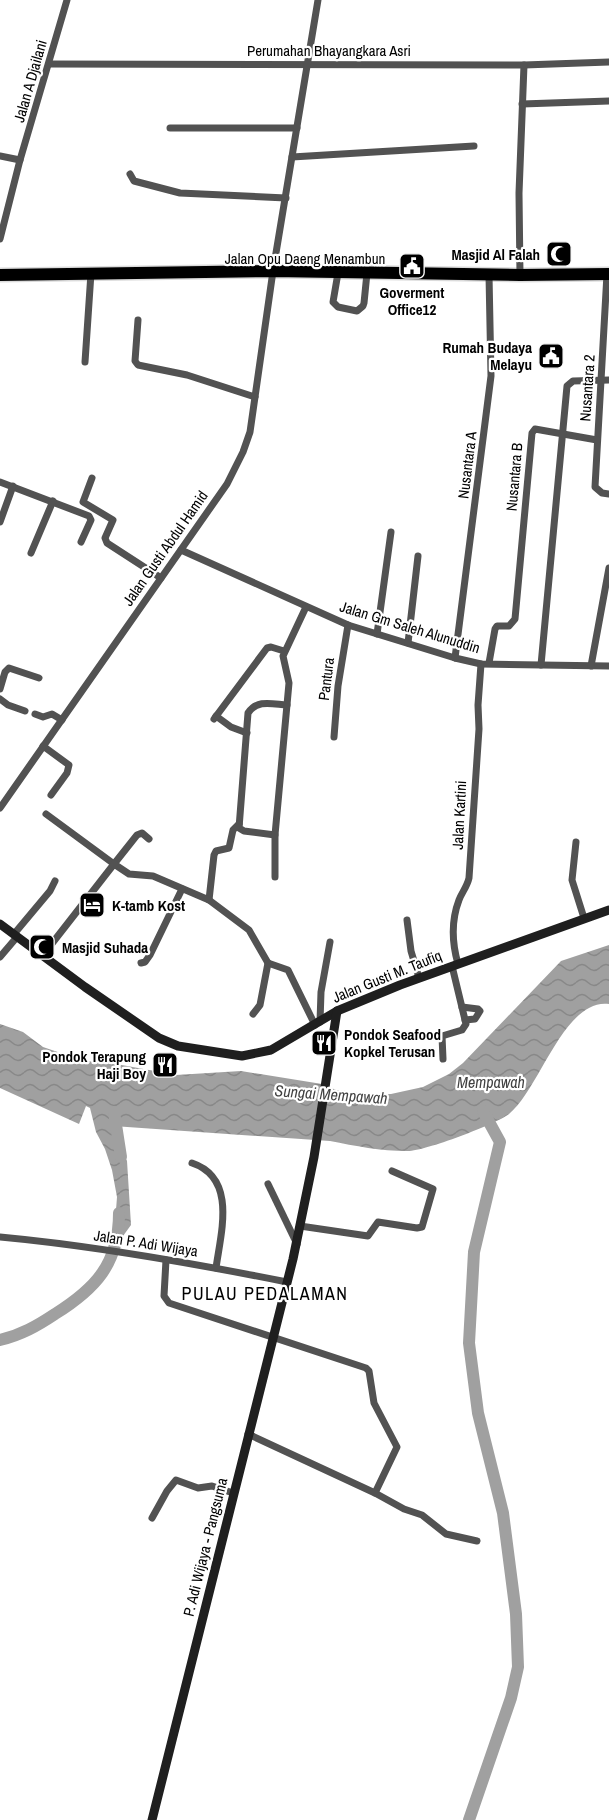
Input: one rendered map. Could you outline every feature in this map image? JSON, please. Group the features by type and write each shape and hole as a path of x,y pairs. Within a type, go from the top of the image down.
{"highway":[{"name":"Jalan Opu Daeng Menambun","path":"0,274 273,272 608,274"}],"street":[{"name":"Jalan A Djailani","path":"0,239 20,160 67,0"},
{"name":"Jalan Gusti Abdul Hamid","path":"0,808 236,468 250,432 261,369 273,272 318,0"},
{"name":"Perumahan Bhayangkara Asri","path":"49,64 609,62"},
{"path":"520,275 519,193 524,64"},
{"path":"522,104 609,101"},
{"path":"170,128 297,128"},
{"path":"292,157 474,146"},
{"path":"0,156 20,160"},
{"path":"130,174 134,181 180,193 286,198"},
{"path":"86,362 91,273"},
{"path":"338,273 333,302 338,307 357,310 363,306 367,273"},
{"name":"Nusantara 2","path":"608,274 595,487 602,493 609,494"},
{"name":"Nusantara A","path":"455,658 491,376 489,275"},
{"path":"138,320 135,361 138,365 187,375 255,397"},
{"path":"541,665 568,383 609,380"},
{"name":"Nusantara B","path":"485,663 495,628 509,626 515,619 532,433 535,429 562,434"},
{"path":"562,434 597,440"},
{"path":"92,478 82,500 113,519 105,538 106,543 161,578"},
{"path":"0,482 85,513 91,518 81,542"},
{"path":"0,522 13,486"},
{"path":"31,553 53,501"},
{"path":"376,634 391,532"},
{"name":"Jalan Gm Saleh Alunuddin","path":"181,550 348,625 455,658 485,663 609,666"},
{"path":"408,643 418,556"},
{"path":"591,666 609,568"},
{"path":"275,877 275,835 289,683 283,661 284,651 306,607"},
{"name":"Pantura","path":"334,737 338,686 348,625"},
{"path":"246,734 215,717 267,648 284,651"},
{"name":"Jalan Kartini","path":"465,1020 455,965 453,935 459,900 469,878 479,729 478,705 485,663"},
{"path":"0,689 5,672 9,668 39,678"},
{"path":"0,699 25,711"},
{"path":"275,835 244,831 239,828 246,734 248,713 255,705 287,705"},
{"path":"35,714 43,717 52,714 62,720"},
{"path":"43,747 69,765 67,773 51,795"},
{"path":"46,814 129,873 153,876 209,900 249,930 268,963 260,1005 253,1014"},
{"path":"209,900 214,855 216,851 229,848 233,830 239,824"},
{"path":"43,955 137,835 142,833 149,839"},
{"path":"576,842 572,880 584,918"},
{"path":"0,957 50,891 55,880"},
{"path":"141,963 145,962 150,955 183,889"},
{"name":"Jalan Gusti M. Taufiq","path":"0,924 148,1031 178,1046 242,1056 271,1050 337,1011 419,978 609,910"},
{"path":"407,920 411,951 419,978"},
{"path":"318,1024 330,942"},
{"path":"268,963 288,970 318,1024"},
{"path":"444,1059 441,1036 462,1030 466,1024 465,1020 476,1020 480,1011 462,1007"},
{"name":"P. Adi Wijaya - Pangsuma","path":"152,1820 297,1244 328,1078 337,1011"},
{"path":"192,1163 211,1172 224,1205 216,1268"},
{"path":"300,1226 368,1236 378,1222 422,1227 433,1189 392,1170"},
{"path":"268,1184 297,1244"},
{"name":"Jalan P. Adi Wijaya","path":"0,1237 65,1243 287,1282"},
{"path":"166,1260 164,1296 166,1301 366,1368 369,1372 374,1404 398,1447 375,1493"},
{"path":"248,1434 375,1493 404,1509 426,1517 446,1534 477,1541"},
{"path":"152,1518 176,1480 198,1488 212,1486 233,1492"}],"water":[{"name":"Mempawah","path":"609,945 609,1004 593,1006 579,1015 554,1047 520,1102 509,1114 459,1137 415,1150 397,1151 330,1141 113,1126 115,1137 127,1161 131,1225 123,1236 115,1223 117,1197 112,1170 96,1132 90,1108 86,1106 79,1124 0,1088 0,1024 23,1032 43,1047 84,1061 111,1063 176,1075 241,1071 322,1084 336,1090 377,1094 391,1094 423,1087 449,1074 463,1063 561,961"}],"waterway":[{"path":"469,1820 511,1698 518,1667 516,1614 503,1513 478,1413 469,1343 474,1252 500,1142 483,1111"},
{"path":"114,1112 121,1157"},
{"path":"0,1340 22,1333 42,1322 69,1305 93,1285 109,1261 115,1247 119,1213"}],"place":[{"name":"Masjid Al Falah","path":"559,254"},
{"name":"Goverment Office12","path":"412,266"},
{"name":"Rumah Budaya Melayu","path":"551,356"},
{"name":"K-tamb Kost","path":"92,905"},
{"name":"Masjid Suhada","path":"42,947"},
{"name":"Pondok Seafood Kopkel Terusan","path":"324,1043"},
{"name":"Pondok Terapung Haji Boy","path":"165,1065"}],"district":[{"name":"PULAU PEDALAMAN","path":"265,1293"}],"water label":[{"name":"Sungai Mempawah","path":"331,1094"}]}
